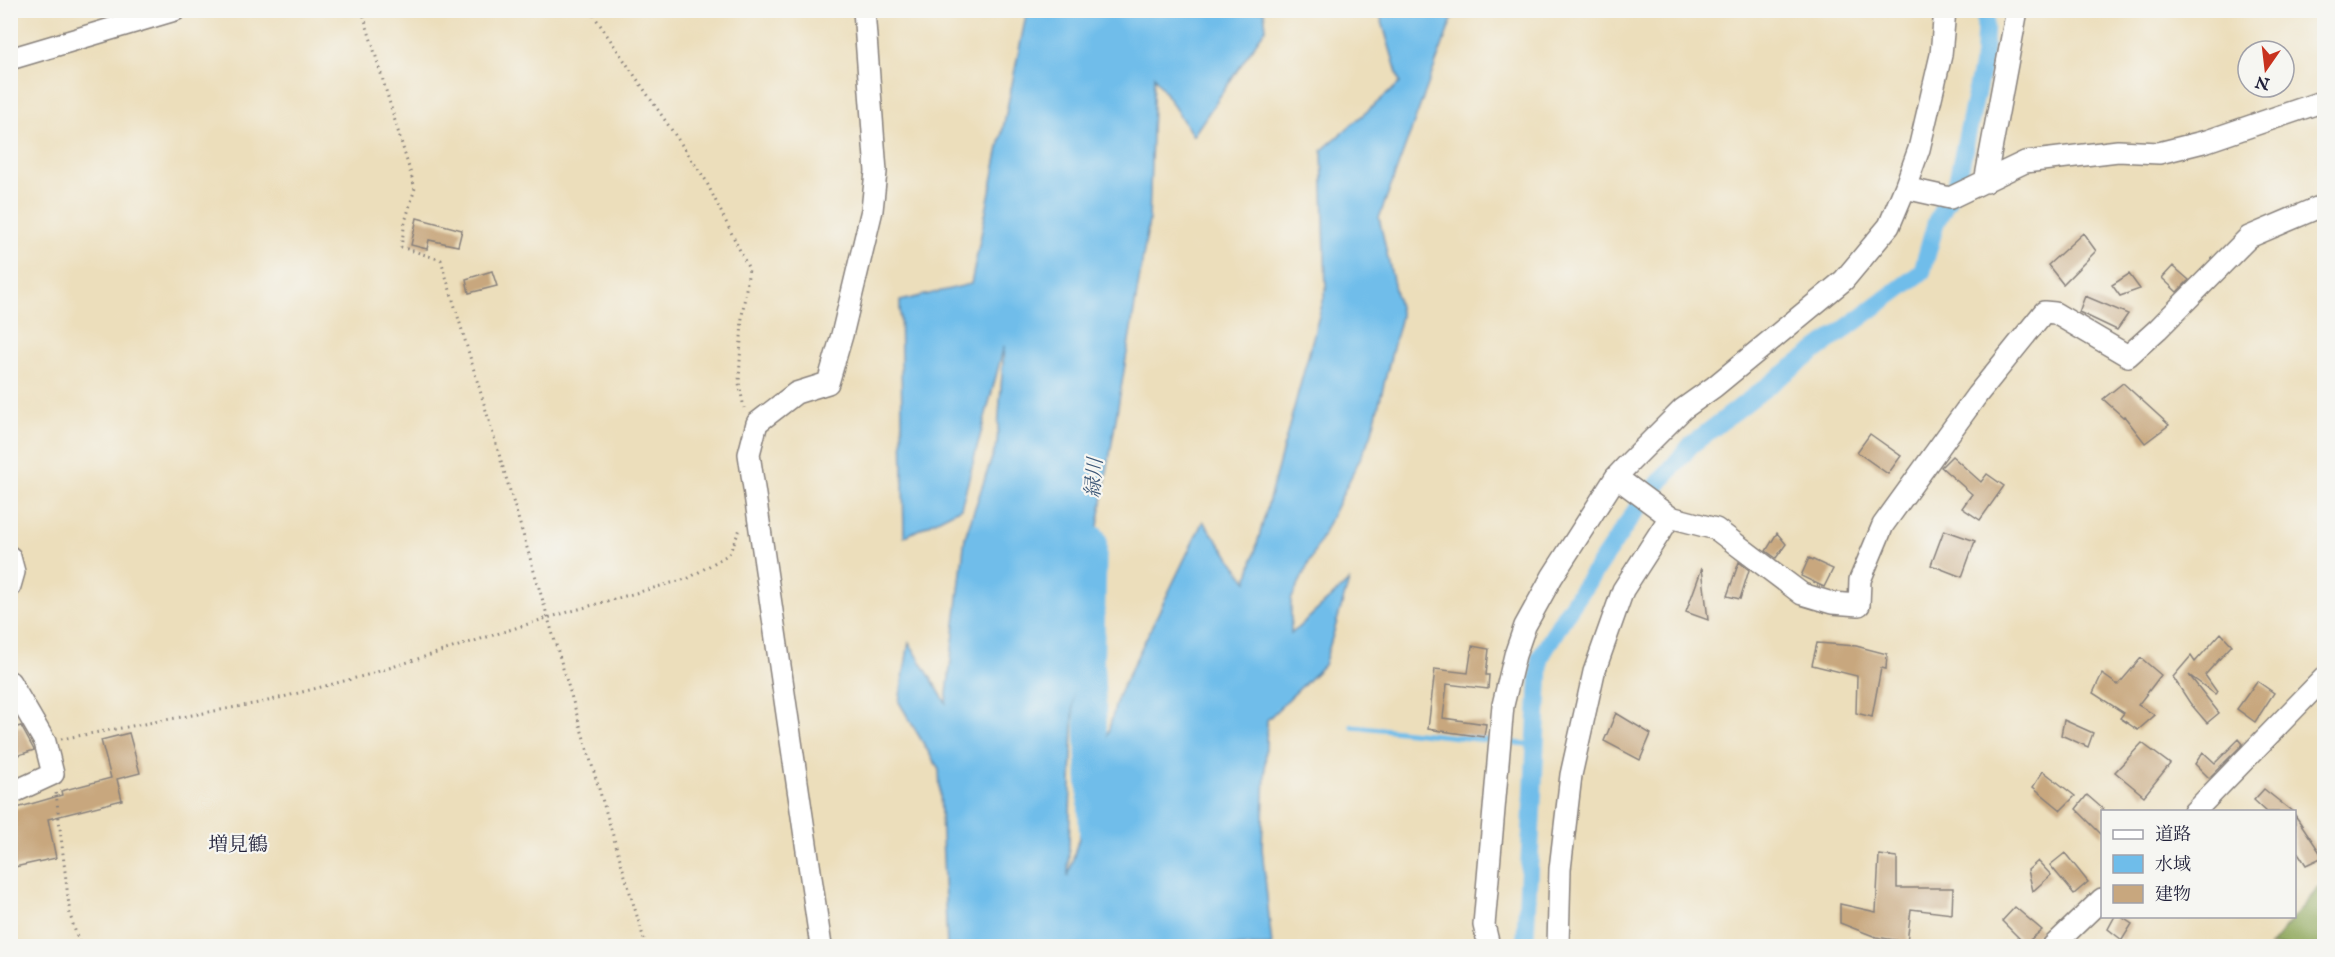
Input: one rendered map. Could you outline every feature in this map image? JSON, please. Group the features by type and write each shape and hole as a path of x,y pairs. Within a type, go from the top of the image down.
{"street":[{"path":"10,59 175,10"},
{"path":"821,946 749,454 757,423 796,393 828,383 842,335 872,210 876,172 864,10"},
{"path":"1489,946 1484,925 1503,705 1515,655 1525,626 1552,577 1616,477 1683,409 1714,387 1844,279 1889,225 1919,149 1941,55 1945,10"},
{"path":"1985,182 2017,10"},
{"path":"1905,188 1950,198 2025,162 2118,151 2159,153 2207,141 2325,101"},
{"path":"1616,477 1670,517 1716,529 1802,594 1832,603 1859,605 1860,580 1883,525 1977,395 2044,312 2055,313 2128,356 2249,237 2325,205"},
{"path":"1558,946 1560,869 1571,775 1594,672 1623,590 1670,517"},
{"path":"10,556 14,572 10,586"},
{"path":"2196,810 2325,678"},
{"path":"10,682 45,742 53,774 16,791 10,790"},
{"path":"2053,946 2101,901"}],"path":[{"path":"362,10 415,188 405,222 401,247 441,260 646,946"},
{"path":"590,10 705,180 749,269 742,316 739,383 746,417 757,423"},
{"path":"45,742 264,702 367,675 547,618 689,578 729,554 740,528"},
{"path":"53,774 70,915 80,946"}],"green space":[{"path":"2324,881 2324,946 2270,946 2293,918 2296,918 2296,915"}],"water":[{"path":"1027,11 1264,11 1266,28 1193,136 1154,76 1149,221 1075,664 1068,877 1118,696 1203,521 1247,581 1326,290 1322,150 1400,83 1379,11 1455,11 1379,218 1401,316 1371,436 1291,600 1291,634 1349,581 1324,665 1267,720 1262,848 1272,946 947,946 939,770 899,702 909,642 946,703 965,537 997,443 1004,346 961,508 904,537 900,301 971,284"}],"building":[{"path":"417,218 462,230 458,246 429,240 427,249 411,245"},
{"path":"2083,233 2096,251 2063,284 2048,265"},
{"path":"2173,266 2189,280 2177,292 2162,278"},
{"path":"492,271 497,286 469,293 466,279"},
{"path":"2129,274 2140,289 2120,296 2112,285"},
{"path":"2085,296 2128,314 2117,330 2079,312"},
{"path":"2123,383 2169,425 2145,443 2124,416 2103,399"},
{"path":"1870,434 1901,456 1888,474 1857,452"},
{"path":"1952,456 1981,482 1987,474 2004,486 1980,520 1962,508 1972,494 1941,467"},
{"path":"1944,530 1975,541 1962,577 1931,565"},
{"path":"1777,533 1786,544 1776,558 1766,551"},
{"path":"1809,558 1833,569 1824,587 1801,576"},
{"path":"1739,562 1749,570 1740,599 1727,596"},
{"path":"1702,568 1708,620 1686,612"},
{"path":"2221,633 2232,645 2205,675 2217,692 2215,694 2189,675 2219,713 2207,723 2173,677 2191,656 2195,662"},
{"path":"1817,643 1856,646 1887,654 1886,669 1881,668 1872,717 1856,713 1857,676 1812,665"},
{"path":"1472,646 1489,649 1486,675 1489,675 1488,689 1447,684 1443,718 1486,724 1484,737 1428,729 1435,669 1468,673"},
{"path":"2141,658 2161,675 2138,705 2155,715 2138,730 2120,718 2124,713 2093,693 2102,674 2118,685"},
{"path":"2257,681 2274,693 2255,722 2237,709"},
{"path":"1616,713 1651,734 1640,760 1604,741"},
{"path":"2064,720 2093,733 2088,747 2061,735"},
{"path":"21,726 34,750 10,758 10,729"},
{"path":"129,733 140,773 117,779 122,800 48,819 56,858 10,868 10,810 62,795 61,791 111,778 101,740"},
{"path":"2239,739 2243,744 2209,778 2195,764 2203,752 2215,763"},
{"path":"2142,743 2170,764 2144,796 2115,772"},
{"path":"2043,771 2075,796 2061,810 2033,787"},
{"path":"2264,789 2290,810 2265,810 2254,800"},
{"path":"2087,795 2103,809 2101,810 2101,834 2076,809"},
{"path":"2296,816 2323,857 2306,865 2296,850"},
{"path":"2065,853 2088,882 2074,894 2050,865"},
{"path":"1879,855 1897,857 1897,888 1953,888 1952,914 1911,909 1907,942 1876,937 1840,923 1840,904 1876,912"},
{"path":"2038,861 2051,875 2033,891 2028,870"},
{"path":"2015,907 2042,930 2025,944 2002,921"},
{"path":"2114,918 2123,918 2132,924 2122,940 2108,929"}],"waterway":[{"path":"1525,946 1540,658 1564,617 1634,513 1691,445 1922,272 1936,222 1957,182 1984,57 1986,10"},
{"name":"緑川","path":"1091,541 1088,660 1095,833"},
{"path":"1352,726 1496,741"},
{"path":"1505,742 1537,745"}],"district":[{"name":"増見鶴","path":"238,845"}]}
